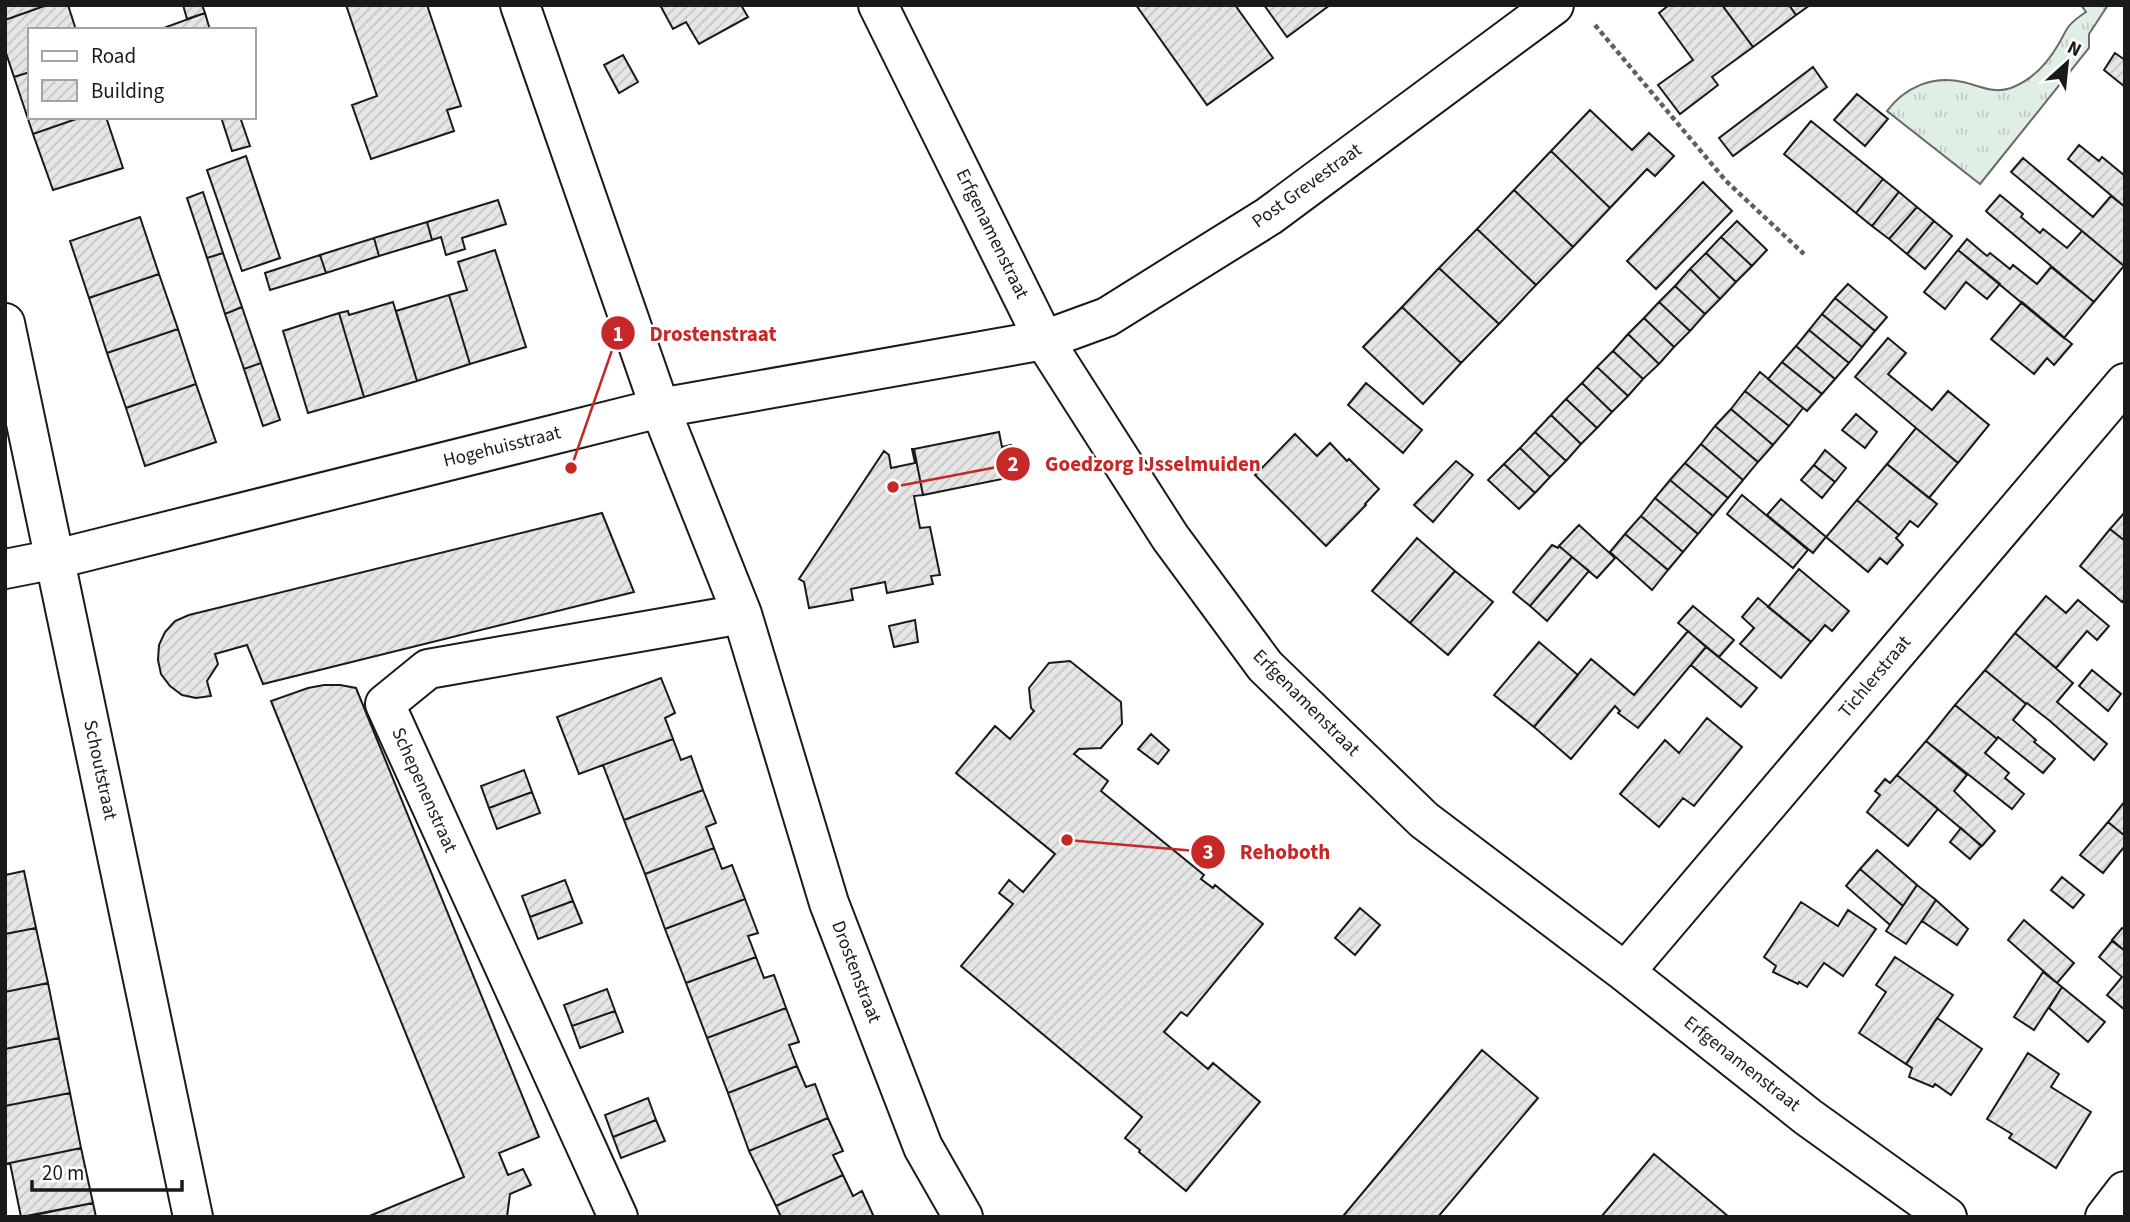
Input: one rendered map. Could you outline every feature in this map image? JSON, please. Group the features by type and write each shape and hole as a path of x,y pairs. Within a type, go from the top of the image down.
{"street":[{"name":"Drostenstraat","path":"520,5 660,408 742,614 829,902 923,1147 963,1217"},
{"name":"Erfgenamenstraat","path":"878,5 1044,340 1170,537 1265,666 1424,820 1625,972 1808,1117 1947,1217"},
{"name":"Post Grevestraat","path":"1044,340 1107,317 1269,216 1571,10"},
{"name":"Schoutstraat","path":"5,323 192,1217"},
{"name":"Hogehuisstraat","path":"5,569 56,559 660,408 1044,340"},
{"name":"Tichlerstraat","path":"1625,972 2125,383"},
{"name":"Schepenenstraat","path":"618,1217 385,704 428,669 742,614"},
{"path":"2105,1217 2125,1191"}],"path":[{"path":"1571,10 1726,181 1804,254"}],"green space":[{"path":"2081,5 2108,5 2089,34 2089,48 1980,184 1887,111 1911,89 1941,80 1998,90 2019,85 2044,65 2069,26 2086,12"}],"building":[{"path":"5,5 47,5 5,20"},
{"path":"47,5 68,5 75,28 28,28 28,73 14,77 5,50 5,20"},
{"path":"183,5 202,5 205,13 187,19"},
{"path":"346,5 427,5 461,106 447,110 454,131 371,159 352,105 377,96"},
{"path":"660,5 741,5 748,17 699,44 686,22 673,29"},
{"path":"1136,5 1235,5 1273,58 1207,105"},
{"path":"1264,5 1330,5 1287,37"},
{"path":"1669,5 1722,5 1753,47 1712,77 1718,85 1680,114 1658,85 1693,60 1659,13"},
{"path":"1722,5 1789,5 1796,15 1753,47"},
{"path":"1789,5 1810,5 1796,15"},
{"path":"205,13 209,28 166,28"},
{"path":"2115,53 2125,60 2125,87 2104,70"},
{"path":"623,55 638,82 619,93 604,65"},
{"path":"1813,67 1827,87 1733,156 1719,138"},
{"path":"28,73 28,119 14,77"},
{"path":"1857,94 1888,119 1865,146 1834,120"},
{"path":"1590,110 1632,150 1649,133 1674,156 1655,176 1647,169 1610,208 1551,151"},
{"path":"28,119 76,119 33,134"},
{"path":"76,119 107,119 123,168 53,190 33,134"},
{"path":"222,119 241,119 250,146 232,151"},
{"path":"1811,121 1883,179 1856,213 1784,154"},
{"path":"2079,145 2099,161 2102,157 2125,176 2125,207 2068,159"},
{"path":"1551,151 1610,208 1573,247 1514,190"},
{"path":"246,156 280,258 242,271 207,170"},
{"path":"2023,158 2093,217 2111,196 2125,207 2124,266 2011,172"},
{"path":"1883,179 1899,192 1872,226 1856,213"},
{"path":"1703,182 1732,211 1656,289 1627,261"},
{"path":"1514,190 1573,247 1536,285 1477,229"},
{"path":"203,192 223,253 207,258 187,198"},
{"path":"1899,192 1917,207 1889,239 1872,226"},
{"path":"2000,195 2040,233 2043,229 2067,248 2082,231 2124,266 2094,302 1986,211"},
{"path":"498,200 506,224 462,238 465,249 446,255 441,237 432,240 427,222"},
{"path":"1917,207 1934,221 1907,254 1889,239"},
{"path":"140,217 159,274 89,298 70,241"},
{"path":"1737,221 1767,250 1752,266 1721,237"},
{"path":"1934,221 1952,236 1925,269 1907,254"},
{"path":"427,222 432,240 379,256 374,238"},
{"path":"1477,229 1536,285 1499,324 1439,268"},
{"path":"1721,237 1752,266 1736,282 1706,253"},
{"path":"374,238 379,256 326,273 320,255"},
{"path":"1967,239 1987,256 1990,253 2010,269 2013,265 2037,284 2051,267 2094,302 2064,338 1958,250"},
{"path":"495,250 526,347 470,364 449,295 467,290 458,262"},
{"path":"1958,250 2000,284 1987,299 1966,282 1945,309 1924,292"},
{"path":"223,253 242,307 225,314 207,258"},
{"path":"1706,253 1736,282 1720,299 1690,269"},
{"path":"320,255 326,273 270,290 265,273"},
{"path":"1439,268 1499,324 1461,363 1402,307"},
{"path":"1690,269 1720,299 1705,314 1675,286"},
{"path":"159,274 178,329 107,353 89,298"},
{"path":"1848,284 1887,317 1875,331 1835,298"},
{"path":"1675,286 1705,314 1690,331 1659,302"},
{"path":"449,295 470,364 417,381 396,311"},
{"path":"1835,298 1875,331 1862,347 1822,314"},
{"path":"393,302 417,381 364,397 339,313 348,311 349,315"},
{"path":"1659,302 1690,331 1674,347 1644,318"},
{"path":"2022,302 2072,344 2054,365 2047,358 2034,374 1991,339"},
{"path":"242,307 261,363 244,369 225,314"},
{"path":"1402,307 1461,363 1423,404 1363,347"},
{"path":"339,313 364,397 308,413 283,331"},
{"path":"1822,314 1862,347 1849,363 1809,330"},
{"path":"1644,318 1674,347 1659,364 1628,334"},
{"path":"178,329 196,384 126,408 107,353"},
{"path":"1809,330 1849,363 1835,379 1796,346"},
{"path":"1628,334 1659,364 1643,379 1613,351"},
{"path":"1888,338 1906,353 1888,374 1932,410 1948,391 1989,425 1958,463 1855,377"},
{"path":"1796,346 1835,379 1822,394 1782,362"},
{"path":"1613,351 1643,379 1628,396 1597,367"},
{"path":"1782,362 1822,394 1807,411 1768,379"},
{"path":"261,363 280,420 263,426 244,369"},
{"path":"1597,367 1628,396 1612,412 1582,383"},
{"path":"1760,372 1803,408 1789,426 1745,391"},
{"path":"1366,383 1422,430 1403,453 1348,405"},
{"path":"1582,383 1612,412 1597,428 1566,399"},
{"path":"196,384 216,442 145,466 126,408"},
{"path":"1745,391 1789,426 1773,445 1731,409"},
{"path":"1566,399 1597,428 1581,444 1551,415"},
{"path":"1731,409 1773,445 1758,462 1715,426"},
{"path":"1856,414 1877,432 1865,448 1842,430"},
{"path":"1551,415 1581,444 1566,461 1535,432"},
{"path":"1715,426 1758,462 1743,480 1701,444"},
{"path":"1916,428 1958,463 1929,498 1887,464"},
{"path":"999,432 1002,447 1011,445 1017,476 923,495 914,449"},
{"path":"1535,432 1566,461 1550,477 1520,448"},
{"path":"1295,434 1317,456 1330,443 1379,489 1326,546 1255,475"},
{"path":"1701,444 1743,480 1728,498 1685,463"},
{"path":"1520,448 1550,477 1535,493 1504,464"},
{"path":"912,449 923,495 914,496 920,528 930,527 940,575 931,576 933,584 887,593 885,582 851,589 853,600 809,608 804,582 799,579 884,451 889,455 891,468 915,463"},
{"path":"1825,450 1846,468 1835,482 1814,465"},
{"path":"1456,461 1473,475 1433,522 1414,505"},
{"path":"1685,463 1728,498 1713,516 1670,480"},
{"path":"1504,464 1535,493 1519,509 1488,480"},
{"path":"1887,464 1937,504 1918,527 1910,521 1899,535 1857,500"},
{"path":"1814,465 1835,482 1822,498 1801,480"},
{"path":"1670,480 1713,516 1698,534 1655,498"},
{"path":"1742,495 1808,550 1793,568 1727,514"},
{"path":"1655,498 1698,534 1683,552 1641,516"},
{"path":"1781,499 1826,537 1813,553 1767,515"},
{"path":"1857,500 1899,535 1896,538 1903,545 1887,564 1880,558 1868,572 1826,537"},
{"path":"2125,512 2125,541 2110,529"},
{"path":"602,513 634,592 263,684 247,645 215,654 218,664 207,681 211,696 196,698 182,695 170,686 161,674 159,645 165,632 175,621 189,615"},
{"path":"1641,516 1683,552 1668,570 1625,534"},
{"path":"1579,525 1615,558 1597,578 1559,546"},
{"path":"2110,529 2125,541 2125,598 2122,602 2080,566"},
{"path":"1625,534 1668,570 1652,590 1610,552"},
{"path":"1417,538 1455,571 1410,623 1372,591"},
{"path":"1552,545 1558,548 1559,546 1572,557 1530,606 1513,592"},
{"path":"1572,557 1589,571 1547,621 1530,606"},
{"path":"1799,569 1849,611 1832,631 1825,625 1811,642 1768,607"},
{"path":"1455,571 1493,602 1448,655 1410,623"},
{"path":"2046,596 2066,613 2078,600 2109,626 2097,640 2087,631 2056,668 2015,633"},
{"path":"1758,598 1811,642 1781,678 1740,644 1754,628 1742,617"},
{"path":"1693,606 1734,640 1719,657 1678,623"},
{"path":"915,620 918,642 894,647 889,626"},
{"path":"1688,631 1706,647 1638,728 1618,713 1620,711 1615,706 1571,759 1534,727 1591,659 1634,695"},
{"path":"2015,633 2073,683 2057,702 2107,744 2094,760 1985,670"},
{"path":"1539,642 1578,675 1534,727 1494,695"},
{"path":"1706,647 1757,688 1741,707 1691,665"},
{"path":"1070,661 1121,702 1122,724 1101,748 1079,749 1074,754 1108,781 1101,791 1204,875 1201,879 1213,888 1215,885 1263,924 1187,1016 1181,1012 1164,1032 1208,1069 1213,1063 1260,1102 1186,1191 1125,1138 1142,1117 961,966 1013,904 999,893 1009,880 1023,892 1055,854 956,773 995,726 1010,739 1034,711 1031,708 1029,688 1049,663"},
{"path":"1985,670 2026,704 2013,720 2055,759 2043,773 1955,705"},
{"path":"2092,670 2121,694 2108,711 2079,686"},
{"path":"661,678 675,713 665,718 673,739 579,774 557,717"},
{"path":"340,685 356,688 539,1137 499,1153 508,1175 523,1169 531,1185 510,1194 507,1217 367,1217 464,1177 271,701 308,688"},
{"path":"1955,705 1997,739 1985,753 2009,773 2005,778 2024,794 2012,809 1926,741"},
{"path":"1707,718 1742,747 1694,806 1683,798 1659,827 1620,794 1665,740 1679,753"},
{"path":"1151,734 1169,750 1158,764 1138,749"},
{"path":"673,739 681,760 691,756 703,790 624,820 603,765"},
{"path":"1926,741 1967,775 1954,791 1995,831 1982,846 1897,775"},
{"path":"524,770 532,792 489,808 481,786"},
{"path":"1897,775 1938,809 1908,846 1867,812 1880,795 1875,791 1885,779 1890,783"},
{"path":"703,790 716,823 706,827 714,848 645,874 624,820"},
{"path":"532,792 540,813 497,829 489,808"},
{"path":"2125,801 2125,836 2108,822"},
{"path":"2108,822 2125,836 2125,846 2103,873 2080,855"},
{"path":"1961,828 1981,846 1970,859 1950,842"},
{"path":"714,848 722,869 732,865 745,899 665,929 645,874"},
{"path":"1877,850 1917,885 1903,906 1860,869"},
{"path":"1860,869 1903,906 1890,925 1846,886"},
{"path":"24,871 36,928 5,934 5,875"},
{"path":"2062,877 2084,895 2073,908 2051,890"},
{"path":"565,880 573,901 530,917 522,896"},
{"path":"1917,885 1936,900 1906,944 1886,931"},
{"path":"745,899 758,933 748,936 756,957 686,983 665,929"},
{"path":"1936,900 1968,929 1957,945 1922,921"},
{"path":"573,901 582,923 538,939 530,917"},
{"path":"1801,902 1838,926 1848,910 1876,929 1843,976 1824,963 1807,987 1773,972 1776,966 1764,957"},
{"path":"1360,908 1380,925 1355,955 1335,938"},
{"path":"2024,920 2074,963 2057,983 2008,940"},
{"path":"36,928 48,983 5,992 5,934"},
{"path":"2122,928 2125,930 2125,951 2112,940"},
{"path":"2112,941 2125,951 2125,1010 2107,995 2122,977 2099,957"},
{"path":"756,957 764,978 774,975 786,1008 707,1038 686,983"},
{"path":"1895,957 1953,995 1906,1064 1859,1033 1886,992 1876,985"},
{"path":"2043,972 2062,987 2034,1030 2014,1017"},
{"path":"48,983 59,1038 5,1049 5,992"},
{"path":"2062,987 2105,1022 2088,1042 2049,1008"},
{"path":"607,989 615,1011 572,1026 564,1005"},
{"path":"786,1008 799,1042 789,1045 797,1066 728,1093 707,1038"},
{"path":"615,1011 623,1032 580,1048 572,1026"},
{"path":"1937,1018 1982,1049 1951,1095 1935,1084 1933,1087 1909,1077 1912,1068 1906,1064"},
{"path":"59,1038 70,1093 5,1106 5,1049"},
{"path":"1482,1050 1538,1098 1438,1217 1346,1217 1344,1215"},
{"path":"2028,1053 2059,1074 2051,1087 2091,1112 2056,1168 2009,1138 2012,1134 1987,1119"},
{"path":"797,1066 806,1087 815,1084 828,1118 749,1151 728,1093"},
{"path":"70,1093 81,1148 5,1164 5,1106"},
{"path":"648,1098 656,1120 613,1137 605,1115"},
{"path":"828,1118 843,1151 833,1155 843,1175 776,1206 749,1151"},
{"path":"656,1120 665,1141 621,1158 613,1137"},
{"path":"81,1148 93,1203 21,1217 10,1163"},
{"path":"1654,1154 1729,1217 1601,1217"},
{"path":"843,1175 853,1196 862,1191 874,1217 781,1217 776,1206"},
{"path":"93,1203 96,1217 25,1217"}],"place":[{"name":"Drostenstraat","path":"571,468"},
{"name":"Goedzorg IJsselmuiden","path":"893,487"},
{"name":"Rehoboth","path":"1067,840"}]}
